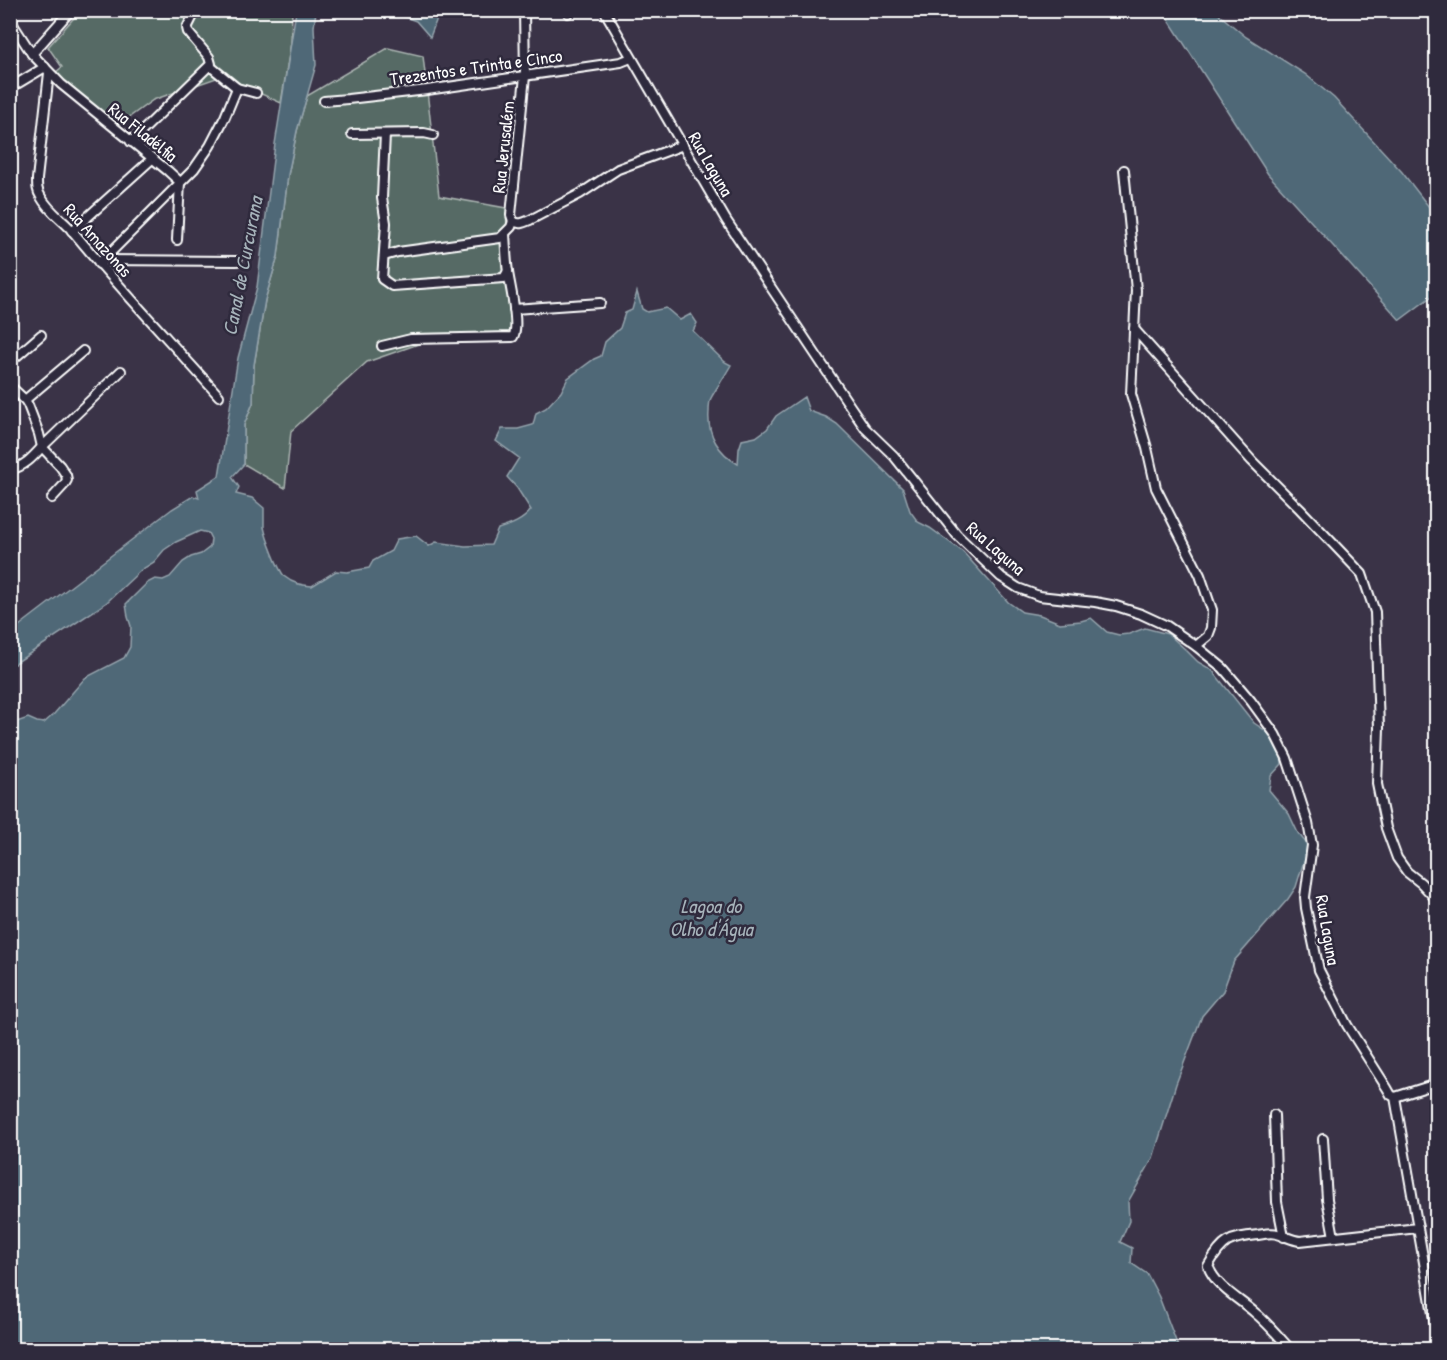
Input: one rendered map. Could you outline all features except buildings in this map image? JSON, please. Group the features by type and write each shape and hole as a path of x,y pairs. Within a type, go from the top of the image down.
{"street":[{"path":"32,54 71,10"},
{"path":"131,142 211,64 209,57 188,32 187,28 196,10"},
{"name":"Rua Jerusalém","path":"513,221 511,215 514,174 525,76 524,10"},
{"name":"Rua Laguna","path":"604,10 726,220 865,428 894,456 957,535 1001,577 1018,588 1039,596 1116,606 1141,614 1167,627 1196,646 1223,668 1251,701 1275,734 1287,758 1308,823 1312,845 1305,897 1319,970 1347,1024 1391,1095 1395,1097"},
{"name":"Rua Filadélfia","path":"10,20 32,54 47,70 81,102 180,182 177,240"},
{"name":"Trezentos e Trinta e Cinco","path":"324,100 427,90 621,62 631,58"},
{"path":"210,66 237,88 256,93"},
{"path":"10,88 47,70"},
{"name":"Rua Amazonas","path":"47,70 37,179 40,197 101,262 219,396"},
{"path":"101,262 194,169 210,146 237,88"},
{"path":"352,134 424,133 433,135"},
{"path":"385,134 382,198 386,224 382,279 392,286 504,278 508,271"},
{"path":"384,256 398,252 495,240 505,234 513,221 523,224 580,194 618,169 683,146"},
{"path":"72,231 153,158"},
{"path":"1124,170 1136,290 1131,394 1156,488 1200,575 1212,610 1208,636 1196,646"},
{"path":"382,346 411,339 513,337 516,332 505,234"},
{"path":"101,262 237,261"},
{"path":"514,309 600,303"},
{"path":"1134,329 1252,461 1362,574 1376,612 1379,728 1377,784 1386,828 1397,858 1407,872 1437,899"},
{"path":"10,362 41,335"},
{"path":"25,400 83,351"},
{"path":"10,470 31,460 121,371"},
{"path":"10,386 25,400 42,447 66,475 67,480 64,485 52,498"},
{"path":"1437,1084 1395,1097 1418,1228 1434,1301 1437,1331"},
{"path":"1274,1114 1277,1202 1284,1237"},
{"path":"1323,1138 1327,1199 1334,1237"},
{"path":"1291,1350 1256,1313 1230,1294 1211,1276 1208,1266 1216,1251 1230,1240 1245,1236 1275,1233 1300,1241 1418,1228"}],"green space":[{"path":"80,11 292,11 291,42 281,103 222,76 153,100 117,126 65,84 55,73 62,67 48,47"},
{"path":"388,48 423,56 439,196 506,208 512,339 427,341 367,362 291,431 285,488 244,464 244,425 253,403 254,365 265,300 278,256 288,175 297,131 307,96"}],"water":[{"name":"Lagoa do Olho d'Água","path":"296,11 316,11 314,27 316,65 297,131 288,175 278,256 265,300 254,365 253,403 244,425 244,464 232,477 239,487 236,494 252,498 264,508 264,527 267,538 285,577 298,584 312,586 336,571 347,572 369,568 373,561 391,551 397,539 416,536 429,546 436,542 465,546 491,545 498,529 520,520 531,510 507,477 519,458 496,441 502,429 518,429 533,425 536,413 546,408 561,392 568,378 601,356 605,342 620,328 625,313 632,310 637,292 642,309 647,312 666,308 680,320 691,314 697,323 693,331 731,365 710,400 709,420 712,436 731,460 738,464 742,440 756,437 767,429 776,416 804,397 809,411 837,424 903,489 910,511 918,522 963,552 1008,602 1022,612 1040,615 1060,623 1091,618 1107,632 1119,635 1145,628 1168,634 1198,662 1212,670 1254,723 1276,742 1282,764 1271,776 1269,790 1289,814 1298,833 1307,844 1308,854 1296,887 1234,961 1223,991 1202,1016 1176,1084 1153,1158 1128,1202 1129,1221 1120,1242 1132,1248 1131,1263 1147,1274 1159,1297 1179,1349 11,1349 11,724 28,718 44,723 85,678 124,658 130,647 131,626 126,604 147,583 155,579 163,580 170,577 183,562 201,554 210,547 211,539 208,533 200,531 176,542 164,550 154,562 141,570 106,603 11,666 11,632 172,509 193,496 199,498 197,490 219,476 238,358 257,287 275,144"},
{"path":"388,11 439,13 430,37 416,21"},
{"path":"1163,11 1215,11 1246,37 1305,74 1334,98 1402,172 1436,216 1436,293 1400,320 1268,174"}],"water label":[{"name":"Canal de Curcurana","path":"242,266"}]}
